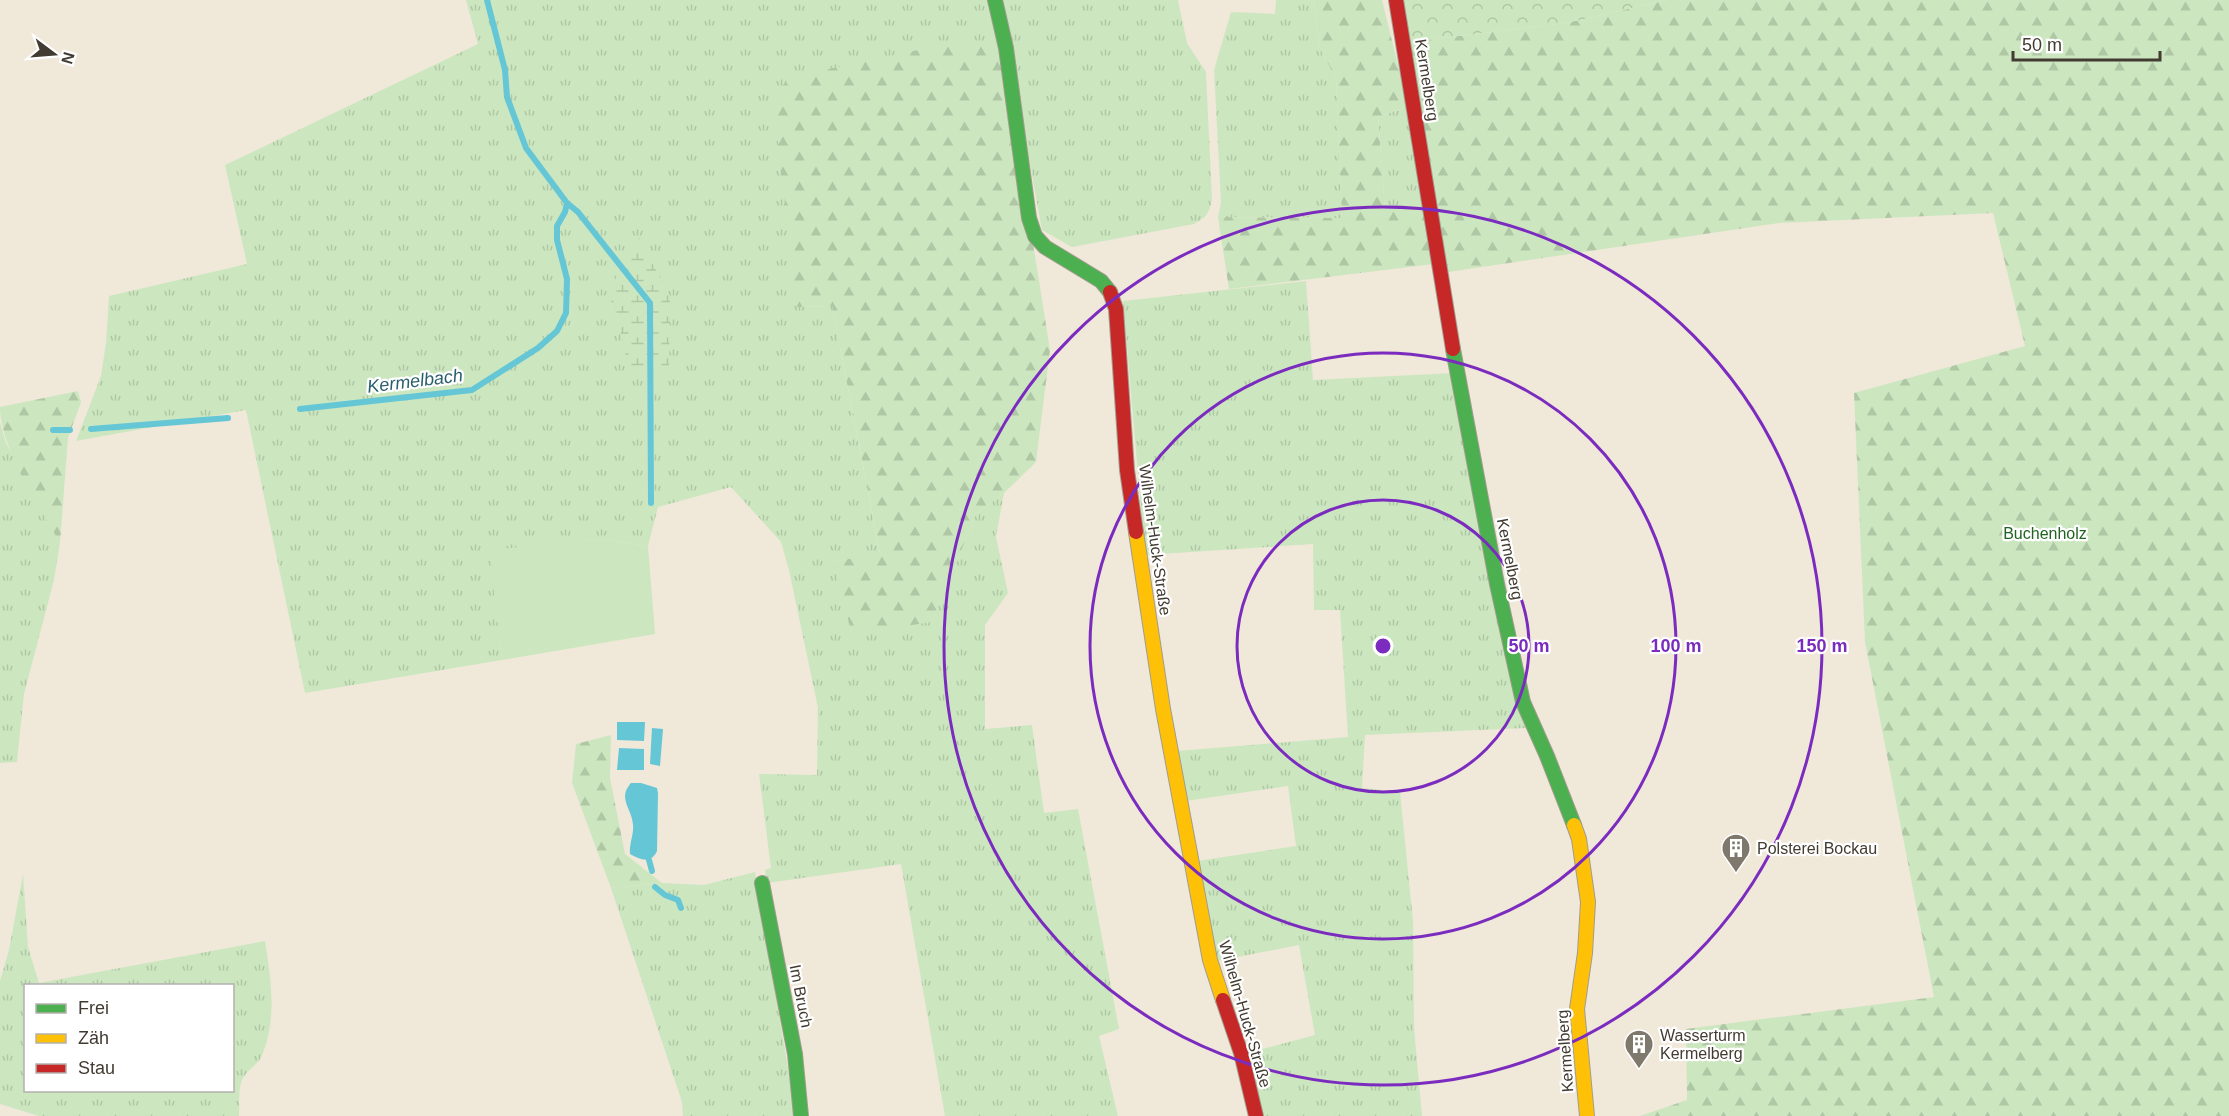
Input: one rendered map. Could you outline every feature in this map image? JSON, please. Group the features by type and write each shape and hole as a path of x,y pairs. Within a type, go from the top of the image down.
{"street":[{"name":"Wilhelm-Huck-Straße","path":"995,0 1006,48 1029,218 1035,236 1045,247 1101,281 1111,293 1116,309 1127,470 1163,709 1210,960 1241,1053 1256,1116"},
{"name":"Kermelberg","path":"1396,0 1447,317 1497,584 1523,702 1579,839 1588,902 1585,953 1577,1009 1587,1116"},
{"name":"Im Bruch","path":"762,883 795,1054 801,1116"}],"green space":[{"path":"466,0 991,0 1002,49 797,307 832,306 880,554 833,562 932,621 976,514 1004,493 996,537 1008,593 985,625 985,729 1032,725 1044,813 1078,809 1119,1029 1099,1036 1118,1116 945,1116 901,864 767,883 765,870 771,868 759,774 817,775 818,708 781,542 731,487 658,507 648,546 602,539 490,551 502,660 305,693 246,410 76,441 101,376 109,296 247,264 225,165 478,44"},
{"path":"1000,0 1178,0 1187,43 1206,72 1212,200 1204,217 1194,224 1072,247 1042,230"},
{"path":"1276,0 1314,0 1319,46 1336,79 1342,218 1218,217 1221,202 1214,70 1231,12 1275,14"},
{"path":"1314,0 1382,0 1408,106 1378,117 1385,209 1425,208 1434,264 1229,289 1218,217 1342,218 1336,79 1319,46"},
{"path":"1400,0 1667,0 1566,23 1409,42"},
{"name":"Buchenholz","path":"1667,0 2229,0 2229,1116 1640,1116 1687,1100 1686,1029 1934,997 1865,642 1854,393 2025,346 1993,213 1779,223 1448,272 1409,42 1566,23"},
{"path":"960,41 1002,49 1050,350 1036,462 1004,493 976,514 932,622 852,634 833,562 880,553 832,306 797,307 772,91 801,75"},
{"path":"1408,106 1425,208 1385,209 1378,117"},
{"path":"639,238 670,296 669,372 650,372 631,377 615,308 607,294"},
{"path":"1306,281 1313,380 1453,373 1526,728 1365,735 1362,788 1400,792 1413,921 1414,1028 1422,1116 1263,1116 1248,1053 1315,1035 1299,945 1217,961 1197,861 1296,846 1288,786 1186,801 1177,751 1348,737 1340,610 1314,610 1313,544 1145,555 1123,301"},
{"path":"78,391 81,402 68,438 60,543 13,458 6,440 0,407"},
{"path":"0,422 6,443 60,543 54,580 24,694 17,762 0,763"},
{"path":"602,539 648,546 655,634 502,660 489,550"},
{"path":"611,735 610,778 625,854 662,883 611,888 572,783 576,744"},
{"path":"755,872 796,1116 683,1116 682,1102 611,888 662,883 704,885"},
{"path":"23,874 28,947 39,983 265,941 271,984 270,1026 262,1056 242,1079 239,1116 39,1116 0,1104 0,981 9,950"}],"water":[{"path":"617,722 645,722 644,741 617,740"},
{"path":"652,728 663,729 660,766 650,764"},
{"path":"619,748 644,749 644,770 617,770"},
{"path":"631,783 641,783 657,788 657,851 649,859 630,854 633,825 625,794"}],"waterway":[{"name":"Kermelbach","path":"300,409 472,390 538,348 557,331 566,313 567,279 557,240 557,226 567,203 526,148 507,97 505,70 487,0"},
{"path":"567,203 578,212 650,303 651,503"},
{"name":"Kermelbach","path":"91,429 228,418"},
{"name":"Kermelbach","path":"53,430 70,430"},
{"path":"649,860 652,871"},
{"path":"655,887 665,895 678,900 681,908"}],"traffic: fast":[{"path":"995,0 1006,48 1029,218 1035,236 1045,247 1101,281 1110,292"},
{"path":"1453,349 1497,584 1523,702 1574,825"},
{"path":"762,883 795,1054 801,1116"}],"traffic: slow":[{"path":"1136,532 1163,709 1210,960 1223,1000"},
{"path":"1574,825 1579,839 1588,902 1585,953 1577,1009 1587,1116"}],"traffic: jam":[{"path":"1396,0 1453,349"},
{"path":"1110,292 1116,309 1127,470 1136,532"},
{"path":"1223,1000 1241,1053 1256,1116"}],"place":[{"name":"Polsterei Bockau","path":"1736,874"},
{"name":"Wasserturm Kermelberg","path":"1639,1070"}]}
